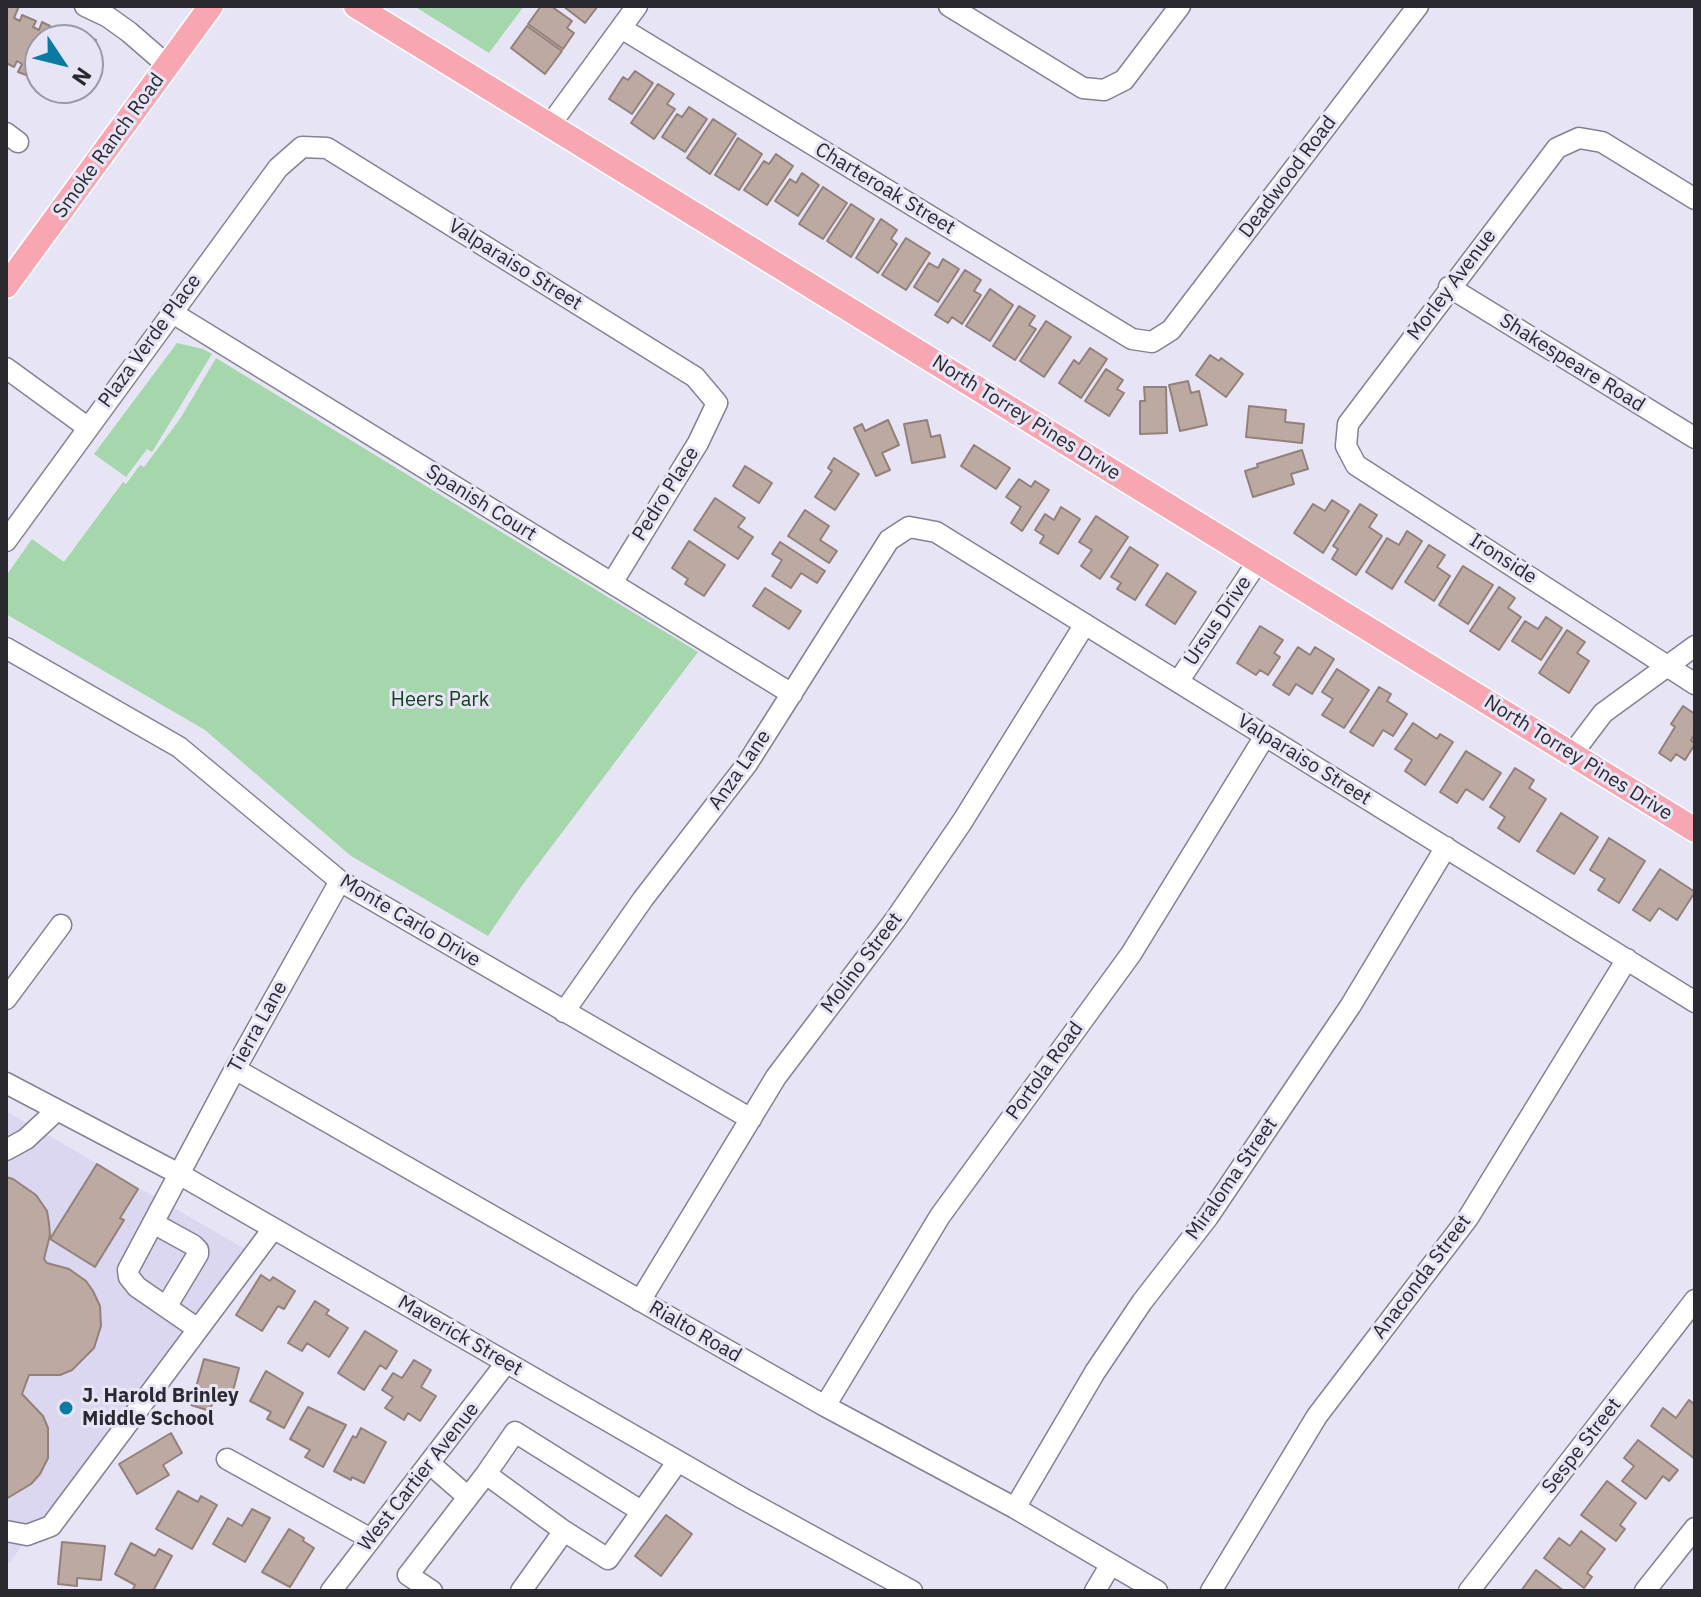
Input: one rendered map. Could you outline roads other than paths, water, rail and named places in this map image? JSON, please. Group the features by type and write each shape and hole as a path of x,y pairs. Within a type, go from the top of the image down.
{"main road":[{"name":"Smoke Ranch Road","path":"6,286 211,6"},
{"name":"North Torrey Pines Drive","path":"356,6 1695,830"}],"street":[{"path":"85,6 108,17 167,65"},
{"path":"550,125 637,6"},
{"path":"949,6 1083,88 1104,90 1124,80 1180,6"},
{"name":"Deadwood Road","path":"1152,342 1171,330 1418,6"},
{"name":"Charteroak Street","path":"621,28 1132,339 1152,342"},
{"name":"Morley Avenue","path":"1346,446 1348,424 1557,148 1579,138 1602,142 1695,199"},
{"name":"Plaza Verde Place","path":"6,541 278,168 302,147"},
{"name":"Valparaiso Street","path":"302,147 327,148 695,377 717,403"},
{"name":"Shakespeare Road","path":"1449,287 1695,438"},
{"name":"Spanish Court","path":"171,312 792,694"},
{"path":"6,368 87,427"},
{"name":"Pedro Place","path":"612,583 698,443 717,403"},
{"name":"Ironside","path":"1346,446 1356,465 1695,684"},
{"name":"Valparaiso Street","path":"909,527 936,532 1695,1002"},
{"name":"Anza Lane","path":"564,1012 643,899 747,764 889,540 909,527"},
{"name":"Ursus Drive","path":"1178,682 1258,561"},
{"name":"Molino Street","path":"640,1301 776,1077 895,920 962,822 1085,624"},
{"path":"1572,754 1603,713 1695,646"},
{"name":"Monte Carlo Drive","path":"6,648 179,747 340,881 751,1119"},
{"name":"Portola Road","path":"825,1406 940,1216 1131,954 1265,736"},
{"name":"Miraloma Street","path":"1015,1508 1095,1372 1142,1302 1208,1217 1351,1005 1446,847"},
{"name":"Tierra Lane","path":"166,1307 137,1287 128,1273 235,1069 340,881"},
{"path":"6,999 61,925"},
{"name":"Anaconda Street","path":"1211,1591 1317,1416 1468,1218 1627,959"},
{"name":"Rialto Road","path":"235,1069 825,1406 1015,1508 1157,1591"},
{"name":"Maverick Street","path":"6,1083 179,1174 678,1461 912,1591"},
{"path":"10,1145 57,1110"},
{"path":"153,1223 198,1250 166,1307 198,1329"},
{"path":"6,1531 27,1535 51,1526 273,1229"},
{"name":"Sespe Street","path":"1469,1591 1695,1300"},
{"name":"West Cartier Avenue","path":"331,1591 506,1363"},
{"path":"432,1591 408,1575 515,1432 641,1511"},
{"path":"227,1459 371,1539"},
{"path":"486,1474 608,1559 678,1461"},
{"path":"429,1463 468,1497"},
{"path":"1645,1591 1695,1528"},
{"path":"521,1591 564,1531"},
{"path":"1095,1591 1111,1564"}],"place":[{"name":"J. Harold Brinley Middle School","path":"66,1408"}],"park label":[{"name":"Heers Park","path":"440,700"}]}
